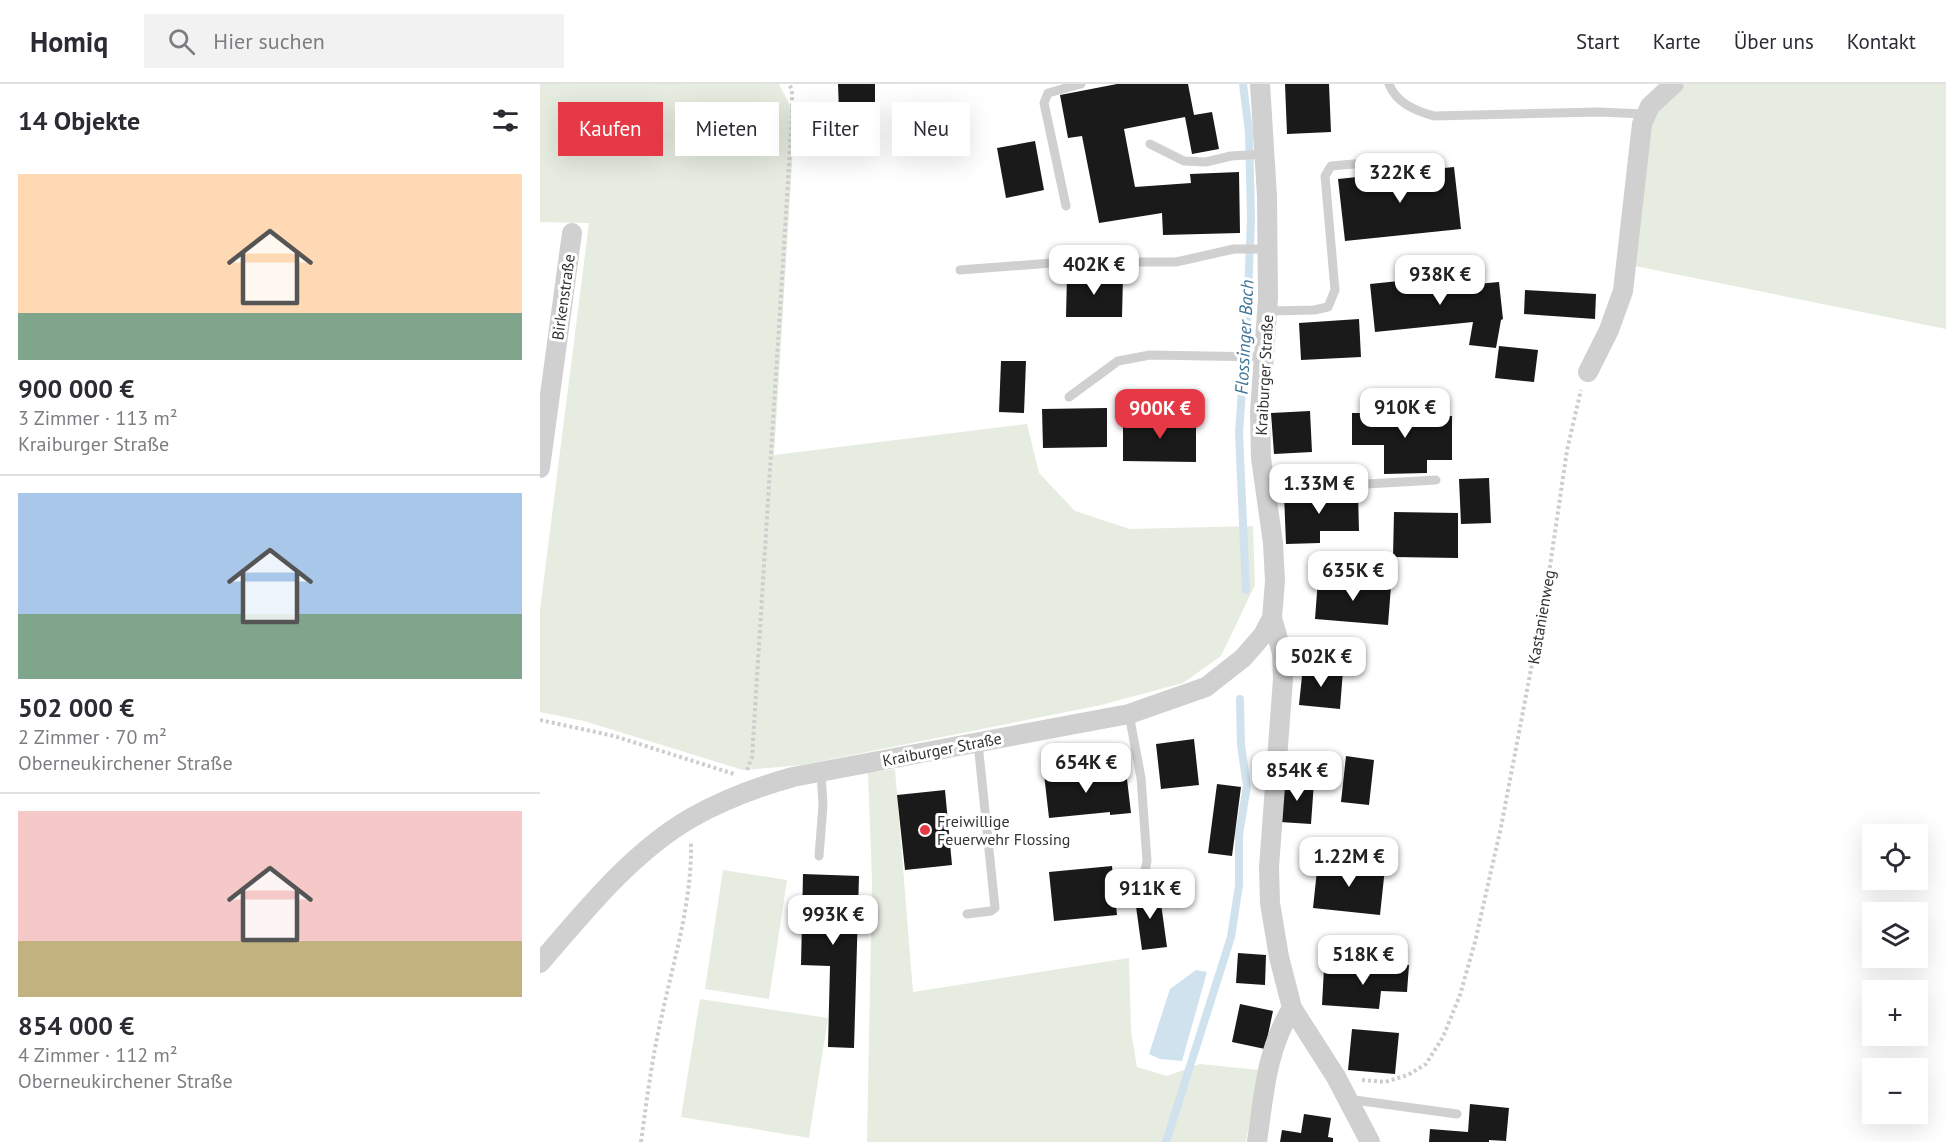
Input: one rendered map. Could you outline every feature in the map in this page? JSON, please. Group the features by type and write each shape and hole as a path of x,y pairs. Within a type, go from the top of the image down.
{"street":[{"name":"Kraiburger Straße","path":"540,963 581,915 619,876 655,844 747,783 821,772 1129,714 1206,687 1256,645 1272,618 1275,581 1273,543 1261,458 1260,357 1267,311 1260,84"},
{"path":"1588,372 1609,330 1623,291 1639,142 1645,114 1650,106 1674,84"},
{"name":"Birkenstraße","path":"540,468 546,371 572,233"},
{"path":"1272,618 1282,653 1283,679 1269,867 1270,903 1279,957 1292,1008 1336,1077 1370,1142"},
{"path":"1257,1142 1268,1064 1280,1028 1292,1008"}],"lane":[{"path":"1066,206 1044,103 1048,93 1081,84"},
{"path":"1389,84 1404,103 1418,112 1434,116 1598,112 1645,114"},
{"path":"1150,144 1184,161 1206,162 1231,156 1262,154"},
{"path":"1267,311 1314,310 1328,307 1333,297 1335,290 1325,176 1331,166 1399,160"},
{"path":"960,270 1065,262 1176,262 1233,249 1265,249"},
{"path":"1069,397 1118,361 1150,355 1260,357"},
{"path":"1265,487 1436,480"},
{"path":"1129,714 1140,778 1147,861 1144,876"},
{"path":"967,914 991,911 994,908 978,743"},
{"path":"819,856 823,805 821,772"},
{"path":"1347,1099 1457,1114"}],"path":[{"path":"540,720 614,736 730,772 747,783 752,758 792,118 792,90 789,84"},
{"name":"Kastanienweg","path":"1336,1077 1385,1082 1408,1075 1426,1064 1443,1037 1460,995 1475,942 1501,826 1548,580 1567,450 1574,417 1588,372"},
{"path":"641,1142 651,1066 687,905 692,863 691,819"}],"shaded area":[{"path":"540,84 779,84 791,108 793,156 774,455 1027,424 1039,473 1075,511 1130,529 1253,526 1255,585 1221,656 1183,683 1101,705 802,765 743,770 584,721 540,712 540,610 589,223 540,222"},
{"path":"1686,84 1946,84 1946,329 1635,266 1649,121 1664,103"},
{"path":"895,769 913,992 1129,958 1131,1031 1137,1067 1167,1076 1200,1064 1259,1070 1246,1142 867,1142 872,880 868,773"},
{"path":"723,870 787,880 769,999 705,989"},
{"path":"700,999 828,1018 809,1138 681,1117"}],"water":[{"path":"1196,970 1207,972 1182,1061 1160,1059 1149,1054 1170,989"}],"building":[{"path":"838,84 875,84 875,102 839,102"},
{"path":"1117,84 1188,84 1194,115 1212,112 1219,149 1192,154 1185,117 1124,129 1135,187 1191,183 1190,174 1239,172 1240,233 1163,235 1162,213 1099,223 1082,136 1068,138 1060,95"},
{"path":"1285,84 1329,84 1331,132 1287,134"},
{"path":"1035,141 1044,190 1006,198 997,148"},
{"path":"1454,167 1461,229 1345,241 1338,179"},
{"path":"1476,273 1477,284 1499,282 1503,319 1496,348 1469,345 1473,322 1375,332 1370,284"},
{"path":"1067,275 1123,276 1122,317 1066,317"},
{"path":"1525,290 1596,294 1595,319 1524,314"},
{"path":"1359,319 1361,357 1301,360 1299,323"},
{"path":"1499,346 1538,350 1534,382 1495,378"},
{"path":"1001,361 1026,361 1024,413 999,412"},
{"path":"1107,408 1107,447 1043,448 1042,409"},
{"path":"1310,411 1312,452 1274,454 1271,413"},
{"path":"1352,413 1427,413 1427,416 1452,416 1452,460 1427,460 1427,473 1384,474 1384,445 1352,445"},
{"path":"1123,419 1196,419 1196,462 1123,461"},
{"path":"1489,478 1491,523 1461,524 1459,479"},
{"path":"1358,492 1359,531 1320,531 1320,543 1286,544 1284,494"},
{"path":"1394,512 1458,513 1458,558 1393,557"},
{"path":"1318,579 1391,586 1388,625 1315,619"},
{"path":"1303,666 1343,670 1340,709 1299,705"},
{"path":"1194,739 1199,785 1161,789 1156,744"},
{"path":"1346,756 1374,760 1369,805 1341,802"},
{"path":"1105,768 1106,781 1127,779 1131,813 1110,815 1110,812 1049,818 1044,774"},
{"path":"1283,780 1314,782 1311,824 1280,822"},
{"path":"1217,784 1241,787 1232,856 1208,853"},
{"name":"Freiwillige Feuerwehr Flossing","path":"945,790 952,865 905,870 897,795"},
{"path":"1318,861 1385,868 1380,915 1313,908"},
{"path":"1112,866 1117,915 1054,921 1049,872"},
{"path":"803,874 859,876 854,1048 828,1047 830,966 801,965"},
{"path":"1159,889 1167,947 1142,950 1134,892"},
{"path":"1238,953 1266,955 1265,985 1236,983"},
{"path":"1378,964 1409,965 1407,992 1381,991 1379,1009 1322,1005 1324,968 1378,971"},
{"path":"1240,1004 1273,1011 1265,1049 1232,1042"},
{"path":"1352,1029 1399,1033 1395,1074 1348,1070"},
{"path":"1470,1104 1509,1108 1506,1141 1429,1142 1430,1129 1468,1132"},
{"path":"1304,1114 1331,1118 1328,1137 1333,1138 1333,1142 1280,1142 1282,1130 1301,1133"}],"waterway":[{"name":"Flossinger Bach","path":"1243,84 1249,132 1251,219 1239,433 1246,590"},
{"path":"1166,1142 1231,937 1239,885 1239,835 1247,786 1241,745 1240,699"}],"place":[{"name":"Freiwillige Feuerwehr Flossing","path":"925,830"}]}
